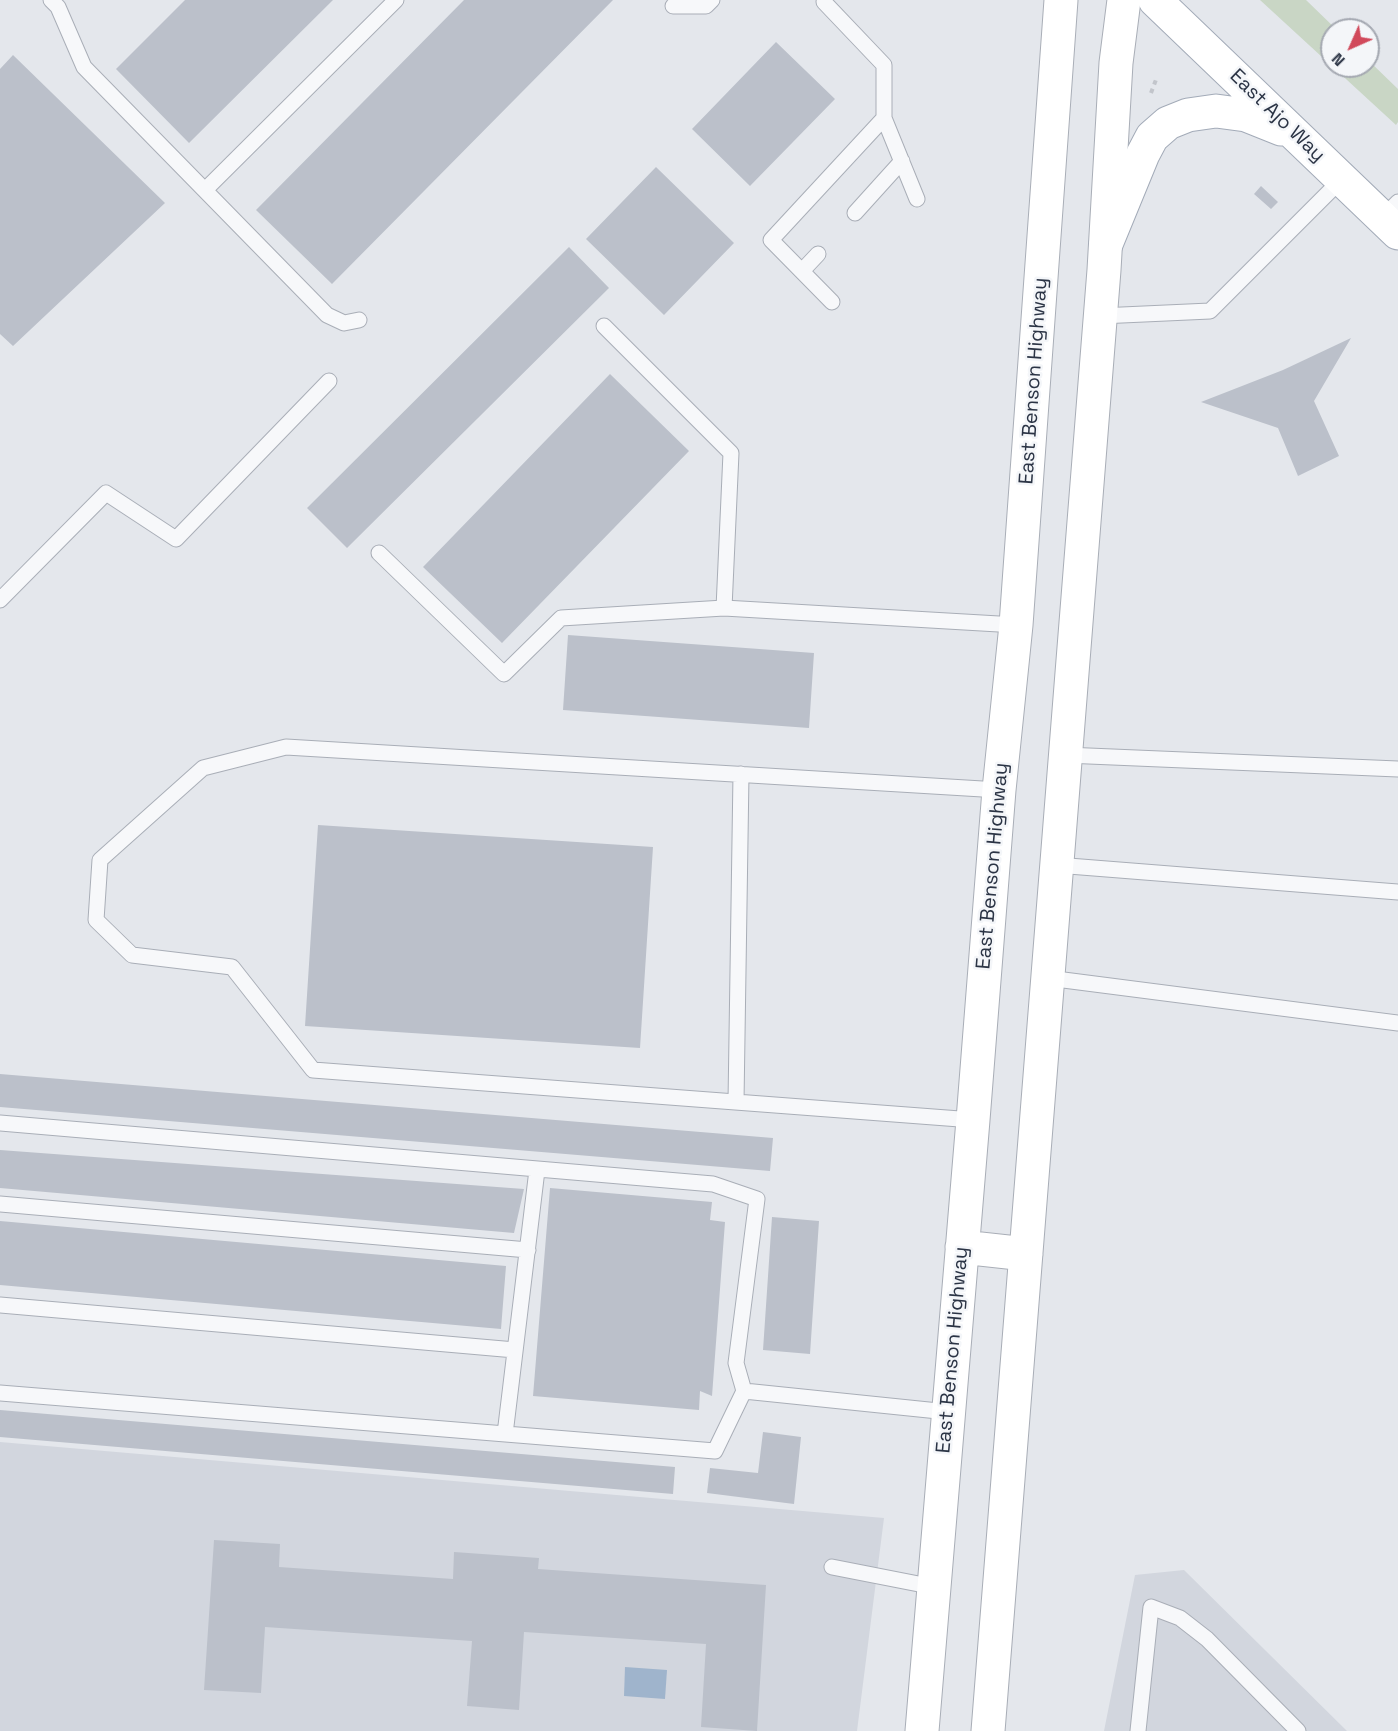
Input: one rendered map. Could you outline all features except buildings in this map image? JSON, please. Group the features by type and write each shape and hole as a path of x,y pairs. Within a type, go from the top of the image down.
{"main road":[{"name":"East Benson Highway","path":"922,1731 974,1120 999,790 1016,625 1061,0"},
{"path":"988,1731 1106,244 1116,63 1124,0"},
{"name":"East Ajo Way","path":"1155,0 1342,179 1393,218"},
{"path":"1106,244 1143,154 1152,137 1168,123 1188,115 1216,111 1246,115 1297,136"},
{"path":"962,1247 1026,1254"}],"lane":[{"path":"51,0 58,7 84,67 327,315 344,322 359,320"},
{"path":"205,190 396,0"},
{"path":"668,7 706,6 712,0"},
{"path":"824,2 884,65 884,118 917,199"},
{"path":"832,302 771,240 884,118"},
{"path":"855,213 902,161"},
{"path":"1100,316 1210,311 1342,179"},
{"path":"802,271 818,254"},
{"path":"604,326 731,453 724,608"},
{"path":"0,600 106,493 176,539 329,381"},
{"path":"379,553 504,674 561,618 724,608 1016,625"},
{"path":"974,1120 313,1070 232,967 132,955 96,920 100,860 203,768 286,747 999,790"},
{"path":"1065,755 1398,769"},
{"path":"736,1102 741,774"},
{"path":"1056,865 1398,892"},
{"path":"1048,978 1398,1023"},
{"path":"0,1124 713,1184 757,1199 736,1363 744,1391 715,1451 0,1393"},
{"path":"505,1434 537,1170"},
{"path":"0,1204 528,1250"},
{"path":"0,1305 515,1350"},
{"path":"744,1391 948,1412"},
{"path":"832,1567 934,1587"},
{"path":"1138,1731 1151,1607 1180,1618 1207,1639 1298,1731"}],"path":[{"path":"1151,94 1157,77"}],"shaded area":[{"path":"0,1442 884,1518 857,1731 0,1731"},
{"path":"1184,1570 1347,1731 1104,1731 1135,1575"}],"green space":[{"path":"1260,0 1306,0 1325,18 1320,18 1320,55"},
{"path":"1380,72 1398,89 1398,122 1396,125 1345,78 1380,78"}],"water":[{"path":"625,1667 667,1670 665,1699 624,1696"}]}
